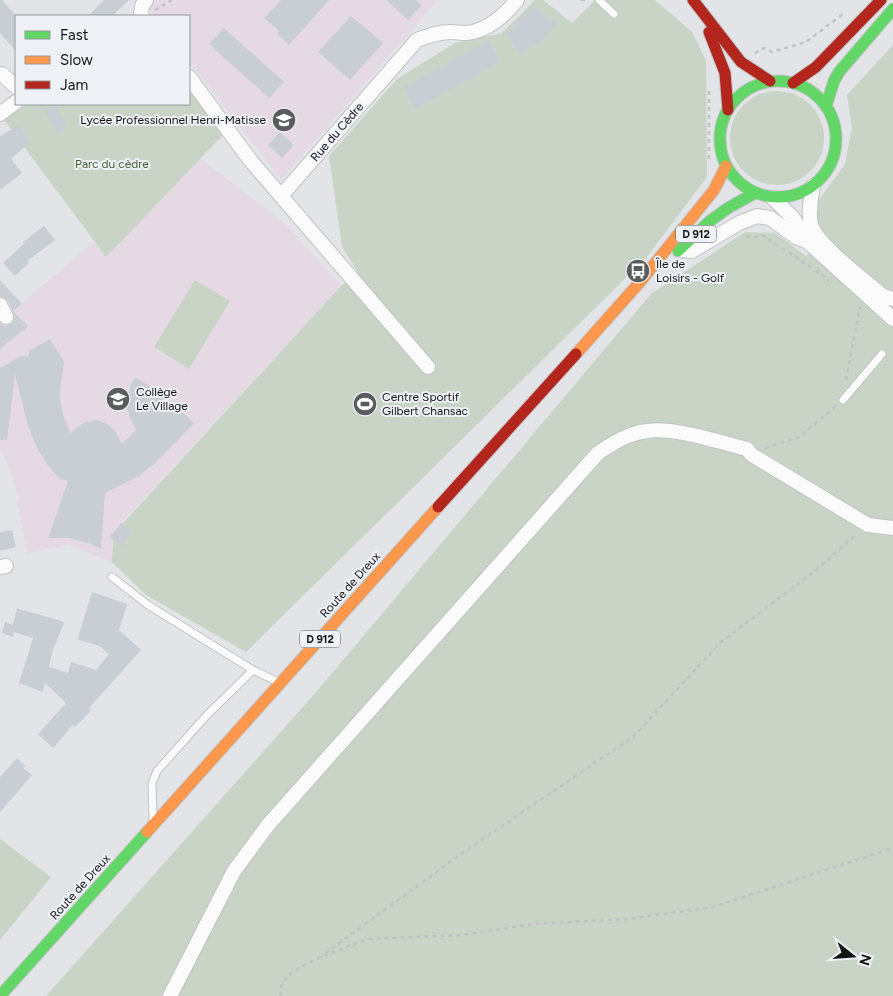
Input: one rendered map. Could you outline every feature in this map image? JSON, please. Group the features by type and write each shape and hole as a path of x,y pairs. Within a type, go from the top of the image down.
{"main road":[{"path":"793,83 816,67 881,0"},
{"path":"696,5 741,62 770,81"},
{"path":"696,5 725,73 728,110"},
{"path":"826,106 839,72 893,9"},
{"path":"782,80 793,83 806,88 826,106 835,129 835,153 828,168 813,186 787,197 773,198 755,193 743,186 732,176 726,166 720,146 721,127 728,110 738,97 751,88 770,81 782,80"},
{"name":"Route de Dreux","path":"0,996 640,282 714,190 726,166"},
{"name":"Route de Dreux","path":"640,282 722,212 755,193"}],"street":[{"name":"Rue du Cèdre","path":"281,196 417,40 442,32 466,33 477,31 492,24 506,14 517,0"},
{"path":"1,72 15,85"},
{"path":"190,78 250,160 428,367"},
{"path":"0,114 15,103"},
{"path":"813,186 809,215 819,240 883,296 893,299"},
{"path":"773,198 793,218 807,242"},
{"path":"678,250 692,251 739,223 757,216 770,218 796,237 807,242 893,319"},
{"path":"170,996 234,871 268,825 598,453 619,439 647,431 668,431 746,448 752,455 868,525 893,528"}],"lane":[{"path":"599,0 614,14"},
{"path":"843,400 882,354"},
{"path":"112,578 148,605 253,670 280,683"},
{"path":"153,825 151,794 152,783 157,771 207,715 253,670"}],"path":[{"path":"147,9 172,0"},
{"path":"581,0 586,0"},
{"path":"764,48 772,52 806,42 848,10"},
{"path":"708,166 709,90"},
{"path":"746,236 755,237 762,235 820,273 833,284"},
{"path":"746,448 764,448 799,437 843,400 860,307 853,302"},
{"path":"319,958 461,854 633,737 722,641 812,573 868,525"},
{"path":"282,996 280,991 282,981 294,971 319,958 367,939 462,935 533,924 627,919 713,907 893,848"}],"shaded area":[{"name":"Lycée Professionnel Henri-Matisse","path":"152,0 438,0 281,180 190,62 190,15 154,15 147,7"},
{"name":"Collège Le Village","path":"200,158 287,225 341,286 121,523 114,533 112,562 68,545 27,553 17,501 19,500 11,473 0,449 0,349 27,326 13,311 95,241 106,257"}],"green space":[{"name":"Centre Sportif Gilbert Chansac","path":"535,0 543,0 572,23 595,0 655,0 692,32 706,61 707,177 647,257 246,652 146,595 112,562 114,533 341,286 358,272 342,247 329,156 397,79 455,43 502,33"},
{"path":"893,45 893,996 46,996 317,691 651,294 745,232 775,233 806,256 825,241 813,208 845,164 852,128 847,95"},
{"path":"777,91 795,94 810,105 821,120 824,138 821,156 810,171 795,182 777,185 759,182 744,171 733,156 730,138 733,120 744,105 759,94"},
{"name":"Parc du cèdre","path":"190,92 224,134 106,257 2,117 21,105 190,105"},
{"path":"195,280 230,301 189,369 154,347"},
{"path":"0,839 51,877 0,940"}],"building":[{"path":"0,0 2,0 15,15 15,50 0,33"},
{"path":"104,0 129,0 113,15 89,15"},
{"path":"281,0 329,0 289,45 277,34 279,31 264,18"},
{"path":"386,0 416,0 422,5 408,20"},
{"path":"534,6 556,24 540,43 519,54 506,32 516,26 514,22"},
{"path":"351,16 383,43 350,80 318,52"},
{"path":"224,28 284,82 269,98 209,44"},
{"path":"489,40 500,62 415,109 403,88"},
{"path":"55,105 68,126 58,133 44,111"},
{"path":"19,125 30,142 11,159 22,173 0,190 0,136"},
{"path":"280,132 294,145 282,158 268,145"},
{"path":"44,226 55,240 27,261 29,263 15,276 3,263 24,244 23,242"},
{"path":"0,280 22,304 13,311 28,326 0,349 0,323 5,326 9,325 15,317 8,301 0,296"},
{"path":"50,339 64,362 60,400 70,433 85,422 97,420 109,425 122,444 136,430 127,409 131,384 135,378 158,391 194,423 154,464 139,476 105,493 101,549 69,538 48,538 68,481 60,479 38,450 28,426 15,374 7,440 0,440 0,368 21,356 28,357 29,351"},
{"path":"121,523 132,531 123,546 110,537"},
{"path":"12,530 16,547 0,551 0,532"},
{"path":"92,592 127,604 119,630 141,650 89,708 91,710 86,716 75,727 73,725 53,748 38,734 66,703 45,683 43,692 19,683 33,638 14,632 13,637 2,633 5,622 13,625 17,609 62,621 64,623 53,649 49,667 68,673 71,662 96,670 109,654 100,646 79,640 78,638"},
{"path":"17,758 25,766 23,768 32,775 0,812 0,777"}],"traffic: fast":[{"path":"826,106 839,72 893,9"},
{"path":"778,81 800,85 819,98 832,117 836,139 832,161 819,180 800,193 778,197 756,193 737,180 724,161 720,139 724,117 737,98 756,85 778,81"},
{"path":"678,251 710,221 728,208 755,193"},
{"path":"0,996 147,832"}],"traffic: slow":[{"path":"576,354 640,282 714,190 726,166"},
{"path":"147,832 438,507"}],"traffic: jam":[{"path":"693,0 741,62 770,81"},
{"path":"793,83 816,67 881,0"},
{"path":"709,32 725,73 728,110"},
{"path":"438,507 576,354"}],"place":[{"name":"Lycée Professionnel Henri-Matisse","path":"284,120"},
{"name":"Île de Loisirs - Golf","path":"638,271"},
{"name":"Collège Le Village","path":"118,399"},
{"name":"Centre Sportif Gilbert Chansac","path":"365,404"}]}
